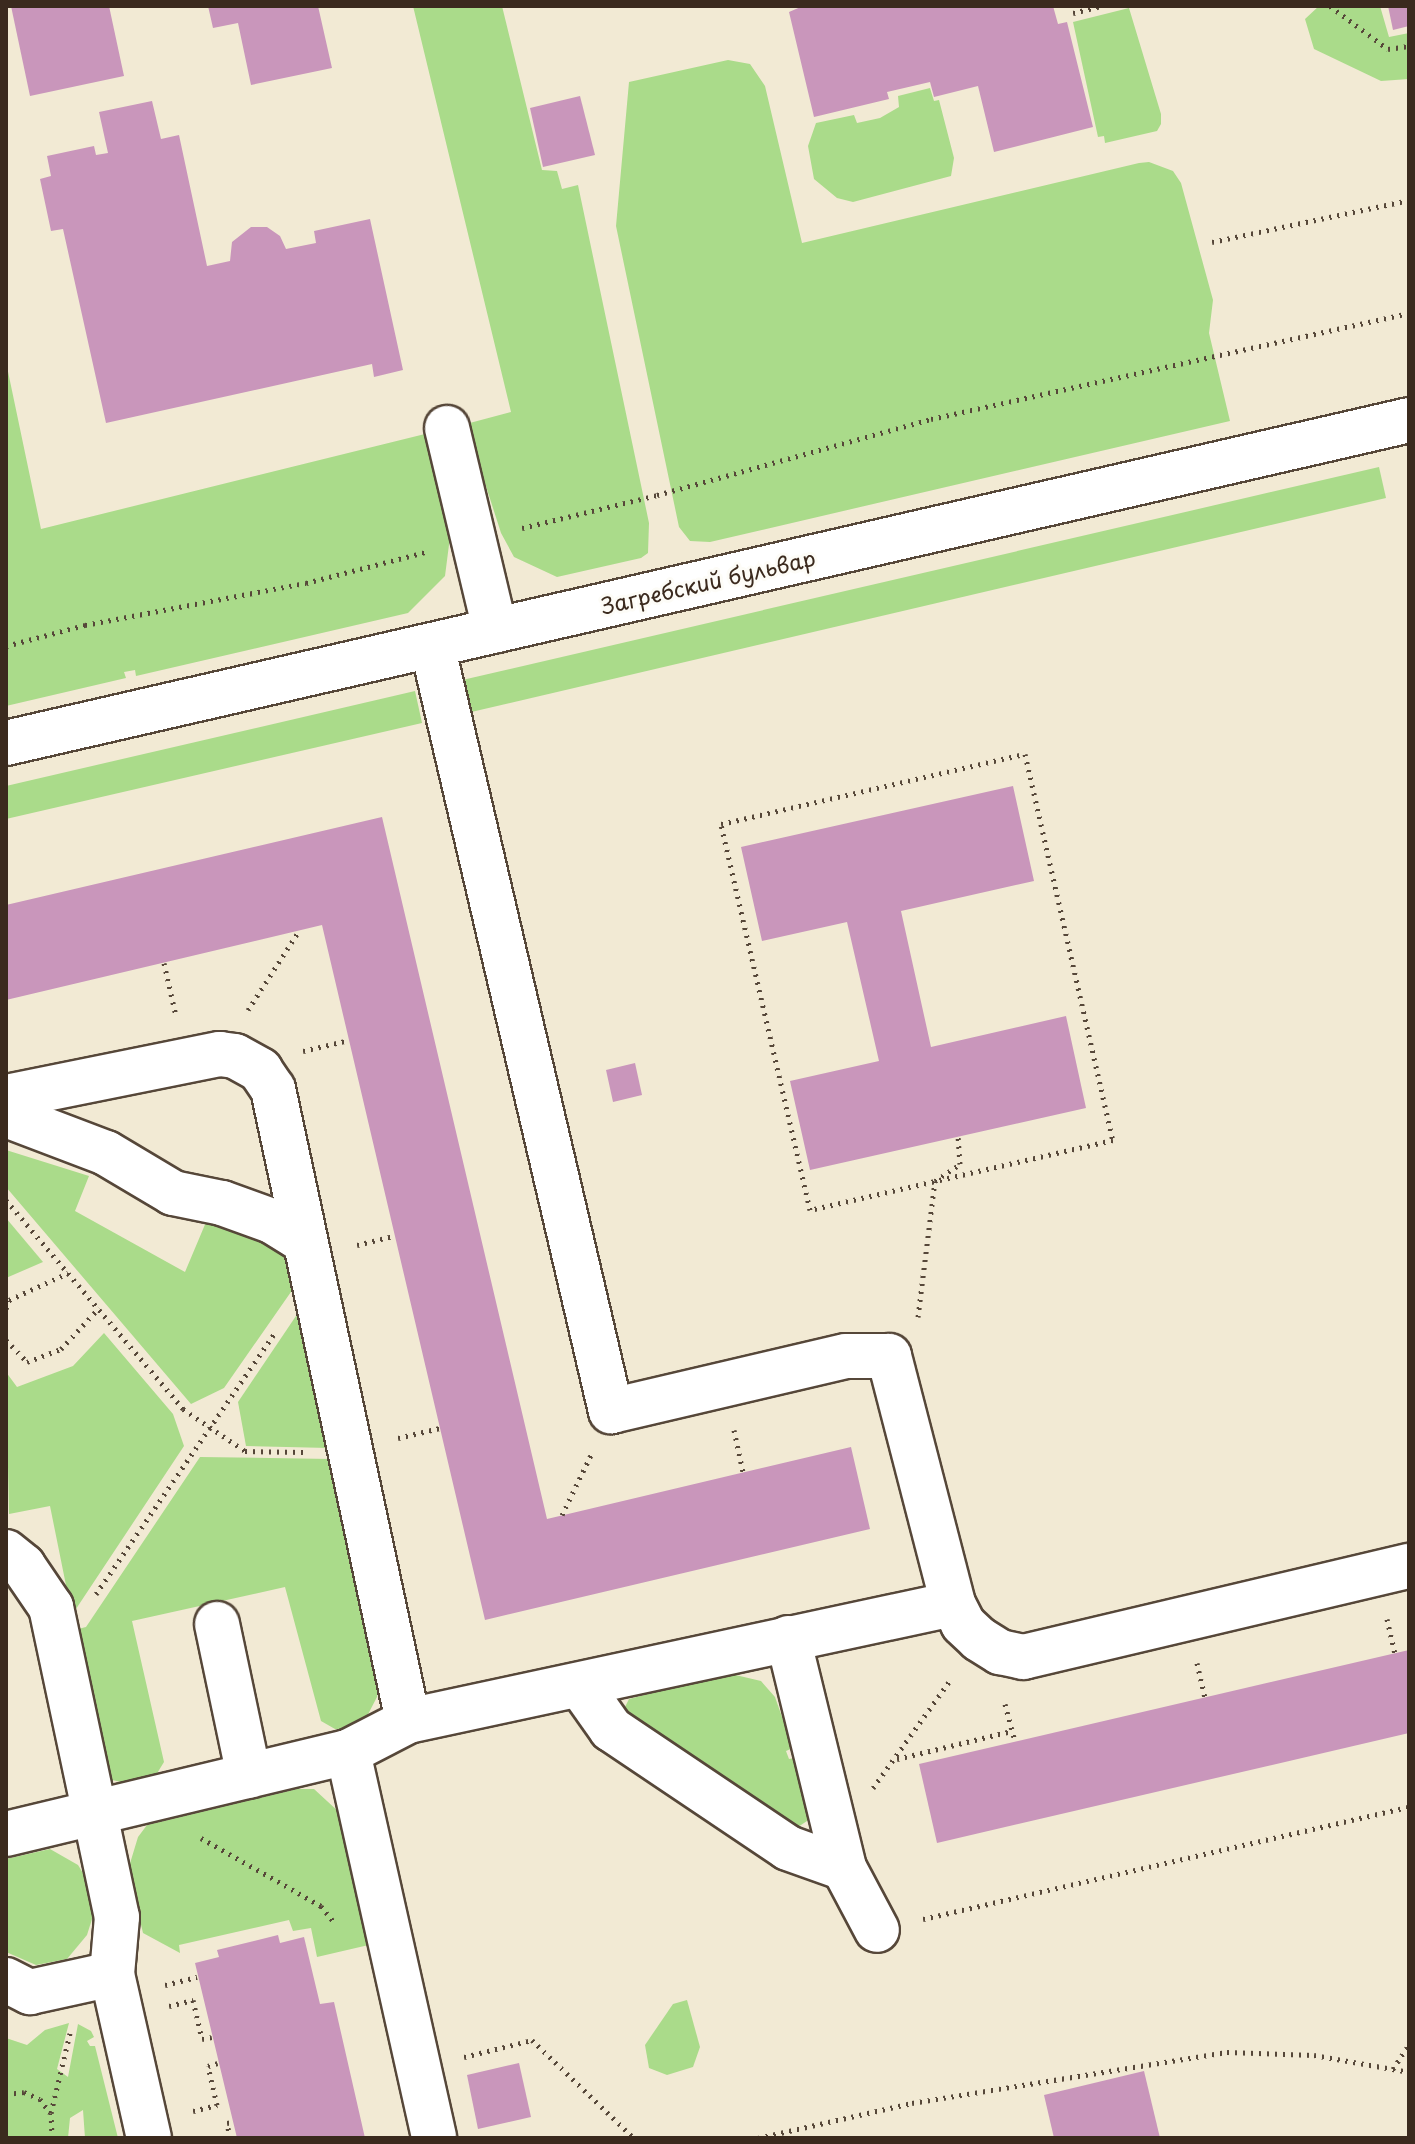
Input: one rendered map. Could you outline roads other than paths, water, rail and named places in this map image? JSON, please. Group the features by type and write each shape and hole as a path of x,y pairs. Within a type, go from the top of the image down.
{"street":[{"name":"Загребский бульвар","path":"6,743 1409,420"},
{"path":"447,428 495,630"},
{"path":"432,645 611,1411 846,1356 889,1356 953,1604 963,1624 979,1639 1000,1652 1023,1657 1409,1566"},
{"path":"6,1097 220,1054 235,1056 260,1070 273,1089 408,1721"},
{"path":"6,1115 106,1153 173,1193 222,1203 272,1221 305,1242"},
{"path":"6,1552 23,1566 51,1607 117,1917 98,1978 149,2138"},
{"path":"6,1834 348,1752 408,1721 953,1604"},
{"path":"217,1624 249,1776"},
{"path":"788,1638 839,1848 877,1930"},
{"path":"580,1685 611,1729 788,1848 839,1848"},
{"path":"348,1752 434,2138"},
{"path":"6,1980 30,1992 98,1978"}]}
